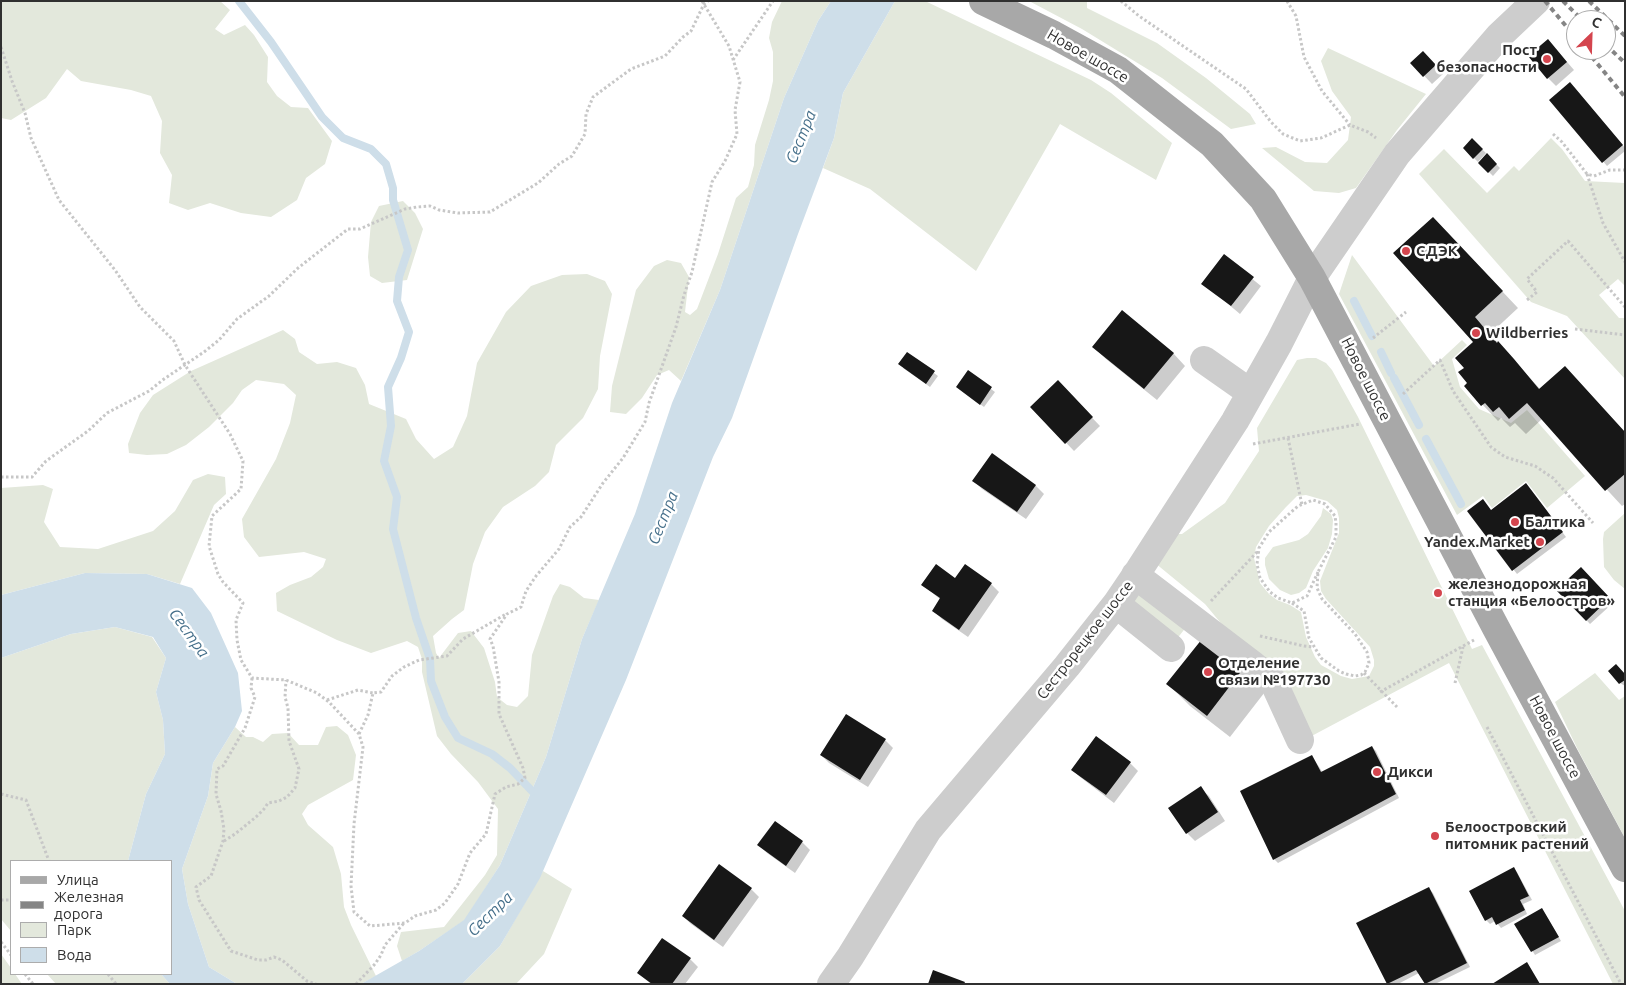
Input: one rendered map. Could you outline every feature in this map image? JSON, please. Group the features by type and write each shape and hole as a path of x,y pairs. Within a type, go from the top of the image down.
{"main road":[{"name":"Новое шоссе","path":"983,1 1054,35 1118,70 1212,144 1263,199 1312,278 1625,868"}],"street":[{"name":"Сестрорецкое шоссе","path":"831,984 850,957 928,830 1067,666 1136,576 1217,450 1251,393 1312,278 1397,154 1499,36 1536,1"},
{"path":"1204,360 1251,393"},
{"path":"1136,576 1272,682 1300,740"},
{"path":"1116,604 1172,648"}],"path":[{"path":"1,477 32,477 46,461 88,431 107,414 150,391 219,340 237,319 269,296 298,268 348,229 360,229 405,209 417,207 430,206 439,210 458,213 490,212 538,183 559,164 572,156 585,134 586,114 593,97 631,70 665,56 691,31 703,3 708,1"},
{"path":"733,60 772,1"},
{"path":"1121,1 1139,16 1246,89 1271,122 1283,134 1300,141 1321,138 1350,125"},
{"path":"1287,1 1296,16 1304,58 1322,91 1350,125 1368,132 1397,154"},
{"path":"326,700 358,690 373,693 381,692 392,676 404,667 419,660 447,656 463,639 521,607 526,590 559,549 570,527 581,517 603,483 623,458 645,422 692,272 712,182 725,161 737,134 735,110 740,82 729,46 703,3"},
{"path":"1,47 25,113 31,138 59,200 115,270 140,307 174,342 185,365 230,434 243,461 241,489 212,516 209,546 218,574 242,603 236,620 237,640 241,660 252,678 251,688 255,697 245,728 223,766 217,769 216,794 223,820 223,841 211,876 196,887 199,900 231,951 258,960 274,957 282,960 307,981 316,984"},
{"path":"1553,134 1562,142 1587,174 1603,223 1625,262"},
{"path":"1587,174 1594,176 1610,170 1625,170"},
{"path":"1527,300 1537,292 1527,279 1568,241 1625,307"},
{"path":"1370,342 1375,335 1406,312"},
{"path":"1575,329 1625,335"},
{"path":"1400,397 1440,360 1452,391 1491,447 1506,457 1535,466 1553,478 1593,523"},
{"path":"1252,444 1365,423"},
{"path":"1288,438 1302,505"},
{"path":"1194,620 1259,551 1269,532 1298,506 1314,500 1325,504 1335,516 1336,537 1307,596 1292,602"},
{"path":"1259,551 1258,572 1264,585 1278,598 1292,602 1304,611 1309,638 1321,658 1338,671 1346,674 1355,676 1364,673 1369,663 1367,652 1355,634 1322,599 1317,588 1318,572"},
{"path":"356,984 375,964 382,955 385,945 405,923 415,916 436,910 445,903 458,884 470,853 486,834 495,794 506,787 518,784 525,778 520,759 499,714 499,682 490,640 507,614"},
{"path":"1380,692 1496,628"},
{"path":"1455,683 1463,646"},
{"path":"1364,673 1397,708"},
{"path":"252,678 286,680 318,692 359,734 362,747 354,824 351,886 354,912 370,926 405,923"},
{"path":"223,841 256,817 268,803 287,797 295,788 299,769 289,741 288,708 285,698 286,680"},
{"path":"359,734 368,715 373,693"},
{"path":"1487,727 1621,984"},
{"path":"1,794 26,800 49,860"},
{"path":"1,942 10,955"}],"green space":[{"path":"1,1 220,1 230,10 215,29 224,35 245,25 254,35 268,57 267,82 277,96 291,107 308,108 332,141 325,164 306,178 297,200 271,217 241,213 210,203 188,210 169,203 172,175 160,153 162,121 151,96 131,90 81,81 67,69 46,98 11,120 1,118"},
{"path":"782,1 831,1 818,21 784,98 720,290 681,381 669,370 657,375 642,398 626,414 610,412 612,386 636,290 654,266 667,260 681,263 689,277 685,312 690,315 697,309 718,254 736,198 748,187 754,165 755,145 773,81 773,52 769,38 772,22"},
{"path":"895,1 925,1 1091,80 1111,93 1172,143 1156,180 1060,124 976,271 870,189 823,168 834,138 843,93"},
{"path":"1029,1 1087,1 1087,8 1157,43 1206,78 1250,114 1256,124 1231,129 1162,78 1082,29"},
{"path":"1328,48 1426,94 1397,130 1356,188 1339,193 1314,191 1262,148 1276,147 1305,162 1327,163 1348,140 1351,117 1332,91 1321,61"},
{"path":"1551,138 1562,149 1585,181 1625,183 1625,286 1618,279 1599,295 1619,318 1625,318 1625,379 1567,316 1531,302 1419,174 1444,149 1487,193 1514,166 1519,171"},
{"path":"403,201 415,213 423,229 407,280 382,283 370,276 368,257 371,222 379,206"},
{"path":"1352,255 1434,366 1462,340 1467,345 1452,359 1460,387 1479,409 1511,423 1527,410 1585,476 1547,508 1526,481 1492,508 1483,496 1457,515 1339,294"},
{"path":"587,274 605,281 612,294 600,356 598,389 583,418 556,445 549,472 535,486 503,507 485,532 473,564 464,610 433,636 436,653 439,658 458,633 471,631 484,648 495,682 497,697 507,705 517,707 528,696 532,655 553,596 560,584 570,587 584,598 599,600 582,639 546,757 500,865 465,920 402,961 397,946 401,932 444,927 485,875 497,855 498,809 478,782 451,754 437,736 418,647 407,641 371,653 337,640 277,611 276,593 311,577 323,567 326,559 304,552 259,557 244,537 242,519 276,459 290,423 296,395 284,384 256,380 242,390 233,403 209,427 186,445 167,454 147,455 129,453 128,444 140,413 153,395 191,371 283,330 295,339 299,352 317,364 337,362 356,368 365,385 369,404 406,419 416,439 434,459 453,447 467,416 477,363 506,312 531,286 562,275"},
{"path":"1316,358 1326,363 1332,370 1358,417 1472,649 1482,645 1625,911 1625,984 1613,984 1449,663 1306,739 1234,639 1205,604 1155,563 1174,534 1182,534 1225,503 1259,451 1257,428 1297,360","holes":["1306,495 1327,501 1337,510 1339,533 1320,581 1321,591 1326,599 1370,647 1374,666 1369,676 1352,679 1341,676 1321,665 1315,657 1306,637 1301,612 1277,600 1260,583 1254,558 1256,547 1269,526 1297,496"]},
{"path":"208,474 225,477 226,494 214,505 180,584 147,574 85,573 1,595 1,488 43,485 53,489 44,522 60,547 98,549 153,531 175,511 193,480"},
{"path":"1323,508 1331,514 1333,520 1328,548 1313,571 1306,588 1299,593 1291,595 1280,590 1269,579 1265,558 1273,547 1299,540 1308,534 1321,516"},
{"path":"1625,513 1625,589 1614,580 1604,567 1603,539 1604,532"},
{"path":"1137,582 1190,622 1173,644 1122,604"},
{"path":"115,627 152,637 166,658 156,692 163,720 165,754 146,794 128,860 10,860 10,930 1,919 1,658 71,634"},
{"path":"1595,673 1619,700 1625,696 1625,838 1578,750 1555,702"},
{"path":"337,726 348,735 356,755 353,780 308,805 302,814 308,825 333,847 341,874 344,907 376,976 361,984 237,984 209,967 188,904 182,869 208,796 213,763 235,727 246,737 253,737 263,742 272,734 288,733 299,745 318,745 326,727"},
{"path":"543,871 572,889 544,954 516,984 462,984 500,946"},
{"path":"1,954 10,967 10,975 16,975 22,984 1,984"},
{"path":"48,975 162,975 170,984 56,984"}],"water":[{"name":"Сестра","path":"831,1 895,1 843,93 834,138 732,418 713,457 626,680 540,878 500,946 462,984 361,984 419,951 464,920 500,865 546,757 582,639 635,514 672,403 720,290 784,98 818,21"},
{"name":"Сестра","path":"85,573 147,574 192,588 211,613 238,673 242,711 235,727 213,763 208,796 182,869 188,904 209,967 237,984 170,984 162,975 172,975 172,860 128,860 146,794 165,754 163,720 156,692 166,658 153,637 115,627 71,634 1,658 1,595"}],"building":[{"name":"Пост безопасности","path":"1548,39 1567,62 1547,79 1528,56"},
{"path":"1423,51 1436,65 1423,77 1410,63"},
{"path":"1570,82 1623,145 1602,163 1549,100"},
{"path":"1472,138 1483,149 1473,159 1463,148"},
{"path":"1487,153 1497,164 1488,173 1478,163"},
{"path":"1433,217 1503,291 1475,317 1497,343 1498,341 1539,389 1565,366 1625,432 1625,474 1605,491 1527,403 1509,419 1499,407 1493,412 1485,403 1481,406 1464,386 1467,383 1458,372 1464,368 1455,358 1473,342 1393,253"},
{"path":"1224,254 1254,277 1231,306 1201,284"},
{"path":"1122,310 1174,353 1144,389 1092,347"},
{"path":"907,352 935,371 926,384 898,364"},
{"path":"968,370 992,387 980,405 956,387"},
{"path":"1058,380 1093,417 1065,444 1030,407"},
{"path":"992,453 1036,485 1017,512 972,481"},
{"name":"Балтика","path":"1526,483 1563,532 1512,571 1467,511 1483,499 1491,510"},
{"path":"936,564 955,578 965,564 992,583 959,630 932,611 940,598 921,585"},
{"path":"1581,567 1610,598 1586,621 1556,590"},
{"name":"Отделение связи №197730","path":"1206,634 1246,665 1207,716 1166,684"},
{"path":"1616,664 1625,674 1625,680 1619,684 1608,671"},
{"path":"846,714 886,739 860,780 820,755"},
{"path":"1096,736 1131,762 1106,795 1071,770"},
{"path":"1372,746 1396,794 1273,860 1240,791 1312,755 1321,772"},
{"path":"1201,786 1218,812 1186,834 1168,808"},
{"path":"775,821 803,841 786,866 757,845"},
{"path":"719,864 752,888 714,940 682,916"},
{"path":"1514,867 1529,896 1520,900 1525,910 1496,925 1492,917 1485,921 1469,891"},
{"path":"1429,887 1467,963 1425,984 1416,970 1387,984 1356,923"},
{"path":"1542,908 1559,937 1531,952 1514,924"},
{"path":"662,938 691,958 672,984 652,984 637,973"},
{"path":"1527,962 1540,984 1492,984"},
{"path":"933,970 965,982 964,984 928,984"}],"waterway":[{"path":"239,1 271,42 322,117 343,138 371,149 386,164 393,188 393,200 408,250 399,277 397,301 409,332 401,358 388,387 391,426 384,461 397,497 393,529 416,618 430,659 431,681 445,717 458,738 492,754 510,768 532,791"},
{"path":"1354,301 1372,336"},
{"path":"1381,352 1391,373"},
{"path":"1394,378 1419,425"},
{"path":"1426,439 1461,504"}],"railway":[{"path":"1545,1 1566,26"},
{"path":"1563,1 1572,10"},
{"path":"1589,1 1625,36"},
{"path":"1616,54 1625,63"},
{"path":"1594,60 1625,97"}],"place":[{"name":"Пост безопасности","path":"1547,59"},
{"name":"СДЭК","path":"1406,251"},
{"name":"Wildberries","path":"1476,333"},
{"name":"Балтика","path":"1515,522"},
{"name":"Yandex.Market","path":"1540,542"},
{"name":"железнодорожная станция «Белоостров»","path":"1438,593"},
{"name":"Отделение связи №197730","path":"1208,672"},
{"name":"Дикси","path":"1377,772"},
{"name":"Белоостровский питомник растений","path":"1435,836"}]}
